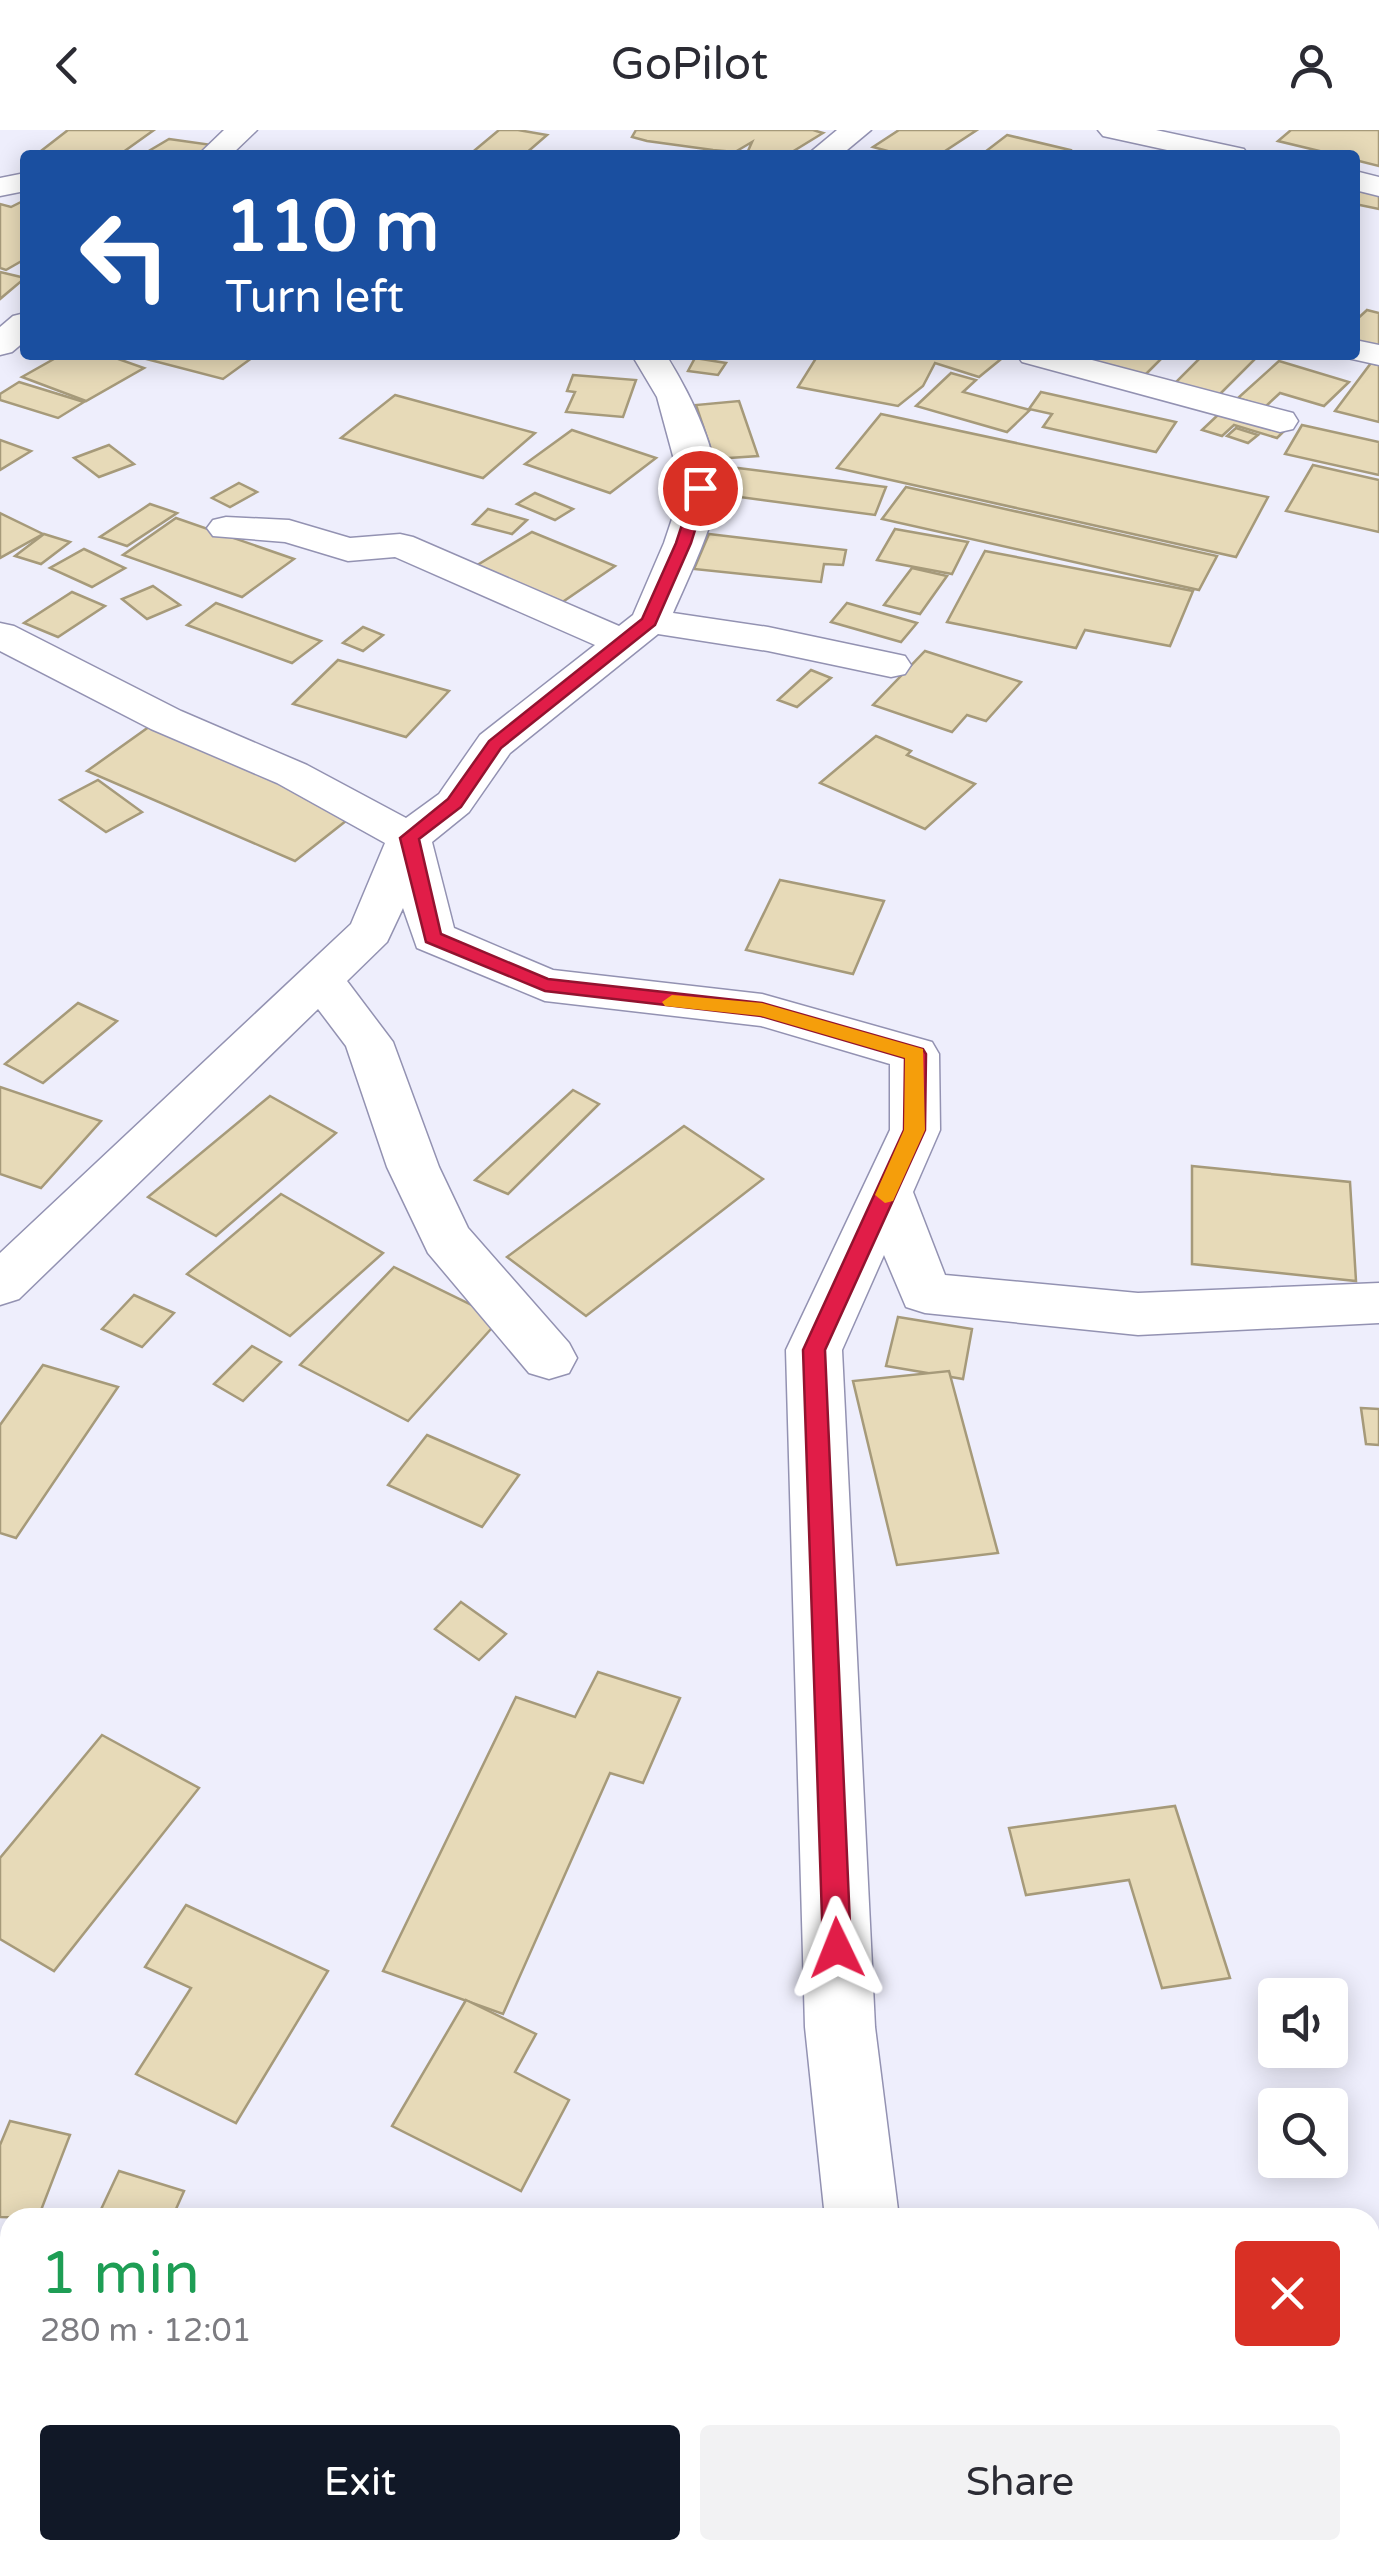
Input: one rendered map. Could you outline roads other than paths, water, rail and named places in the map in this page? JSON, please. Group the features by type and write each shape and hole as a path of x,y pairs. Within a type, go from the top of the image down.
{"street":[{"path":"219,150 242,130"},
{"path":"829,150 856,130"},
{"path":"1112,130 1209,150"},
{"path":"0,345 20,327"},
{"path":"0,1285 371,931 409,838 454,803 495,744 636,632 684,543 700,488 675,396 652,360"},
{"path":"1052,360 1280,422"},
{"path":"226,528 289,531 348,550 400,545 636,632 768,639 890,665"},
{"path":"0,635 166,720 292,774 409,838 433,937"},
{"path":"371,931 433,937 545,985 762,1010 916,1054 915,1130 814,1350 840,2028 861,2208"},
{"path":"320,980 369,1042 413,1166 447,1239 550,1358"},
{"path":"887,1192 925,1293 1138,1314 1379,1303"}]}
